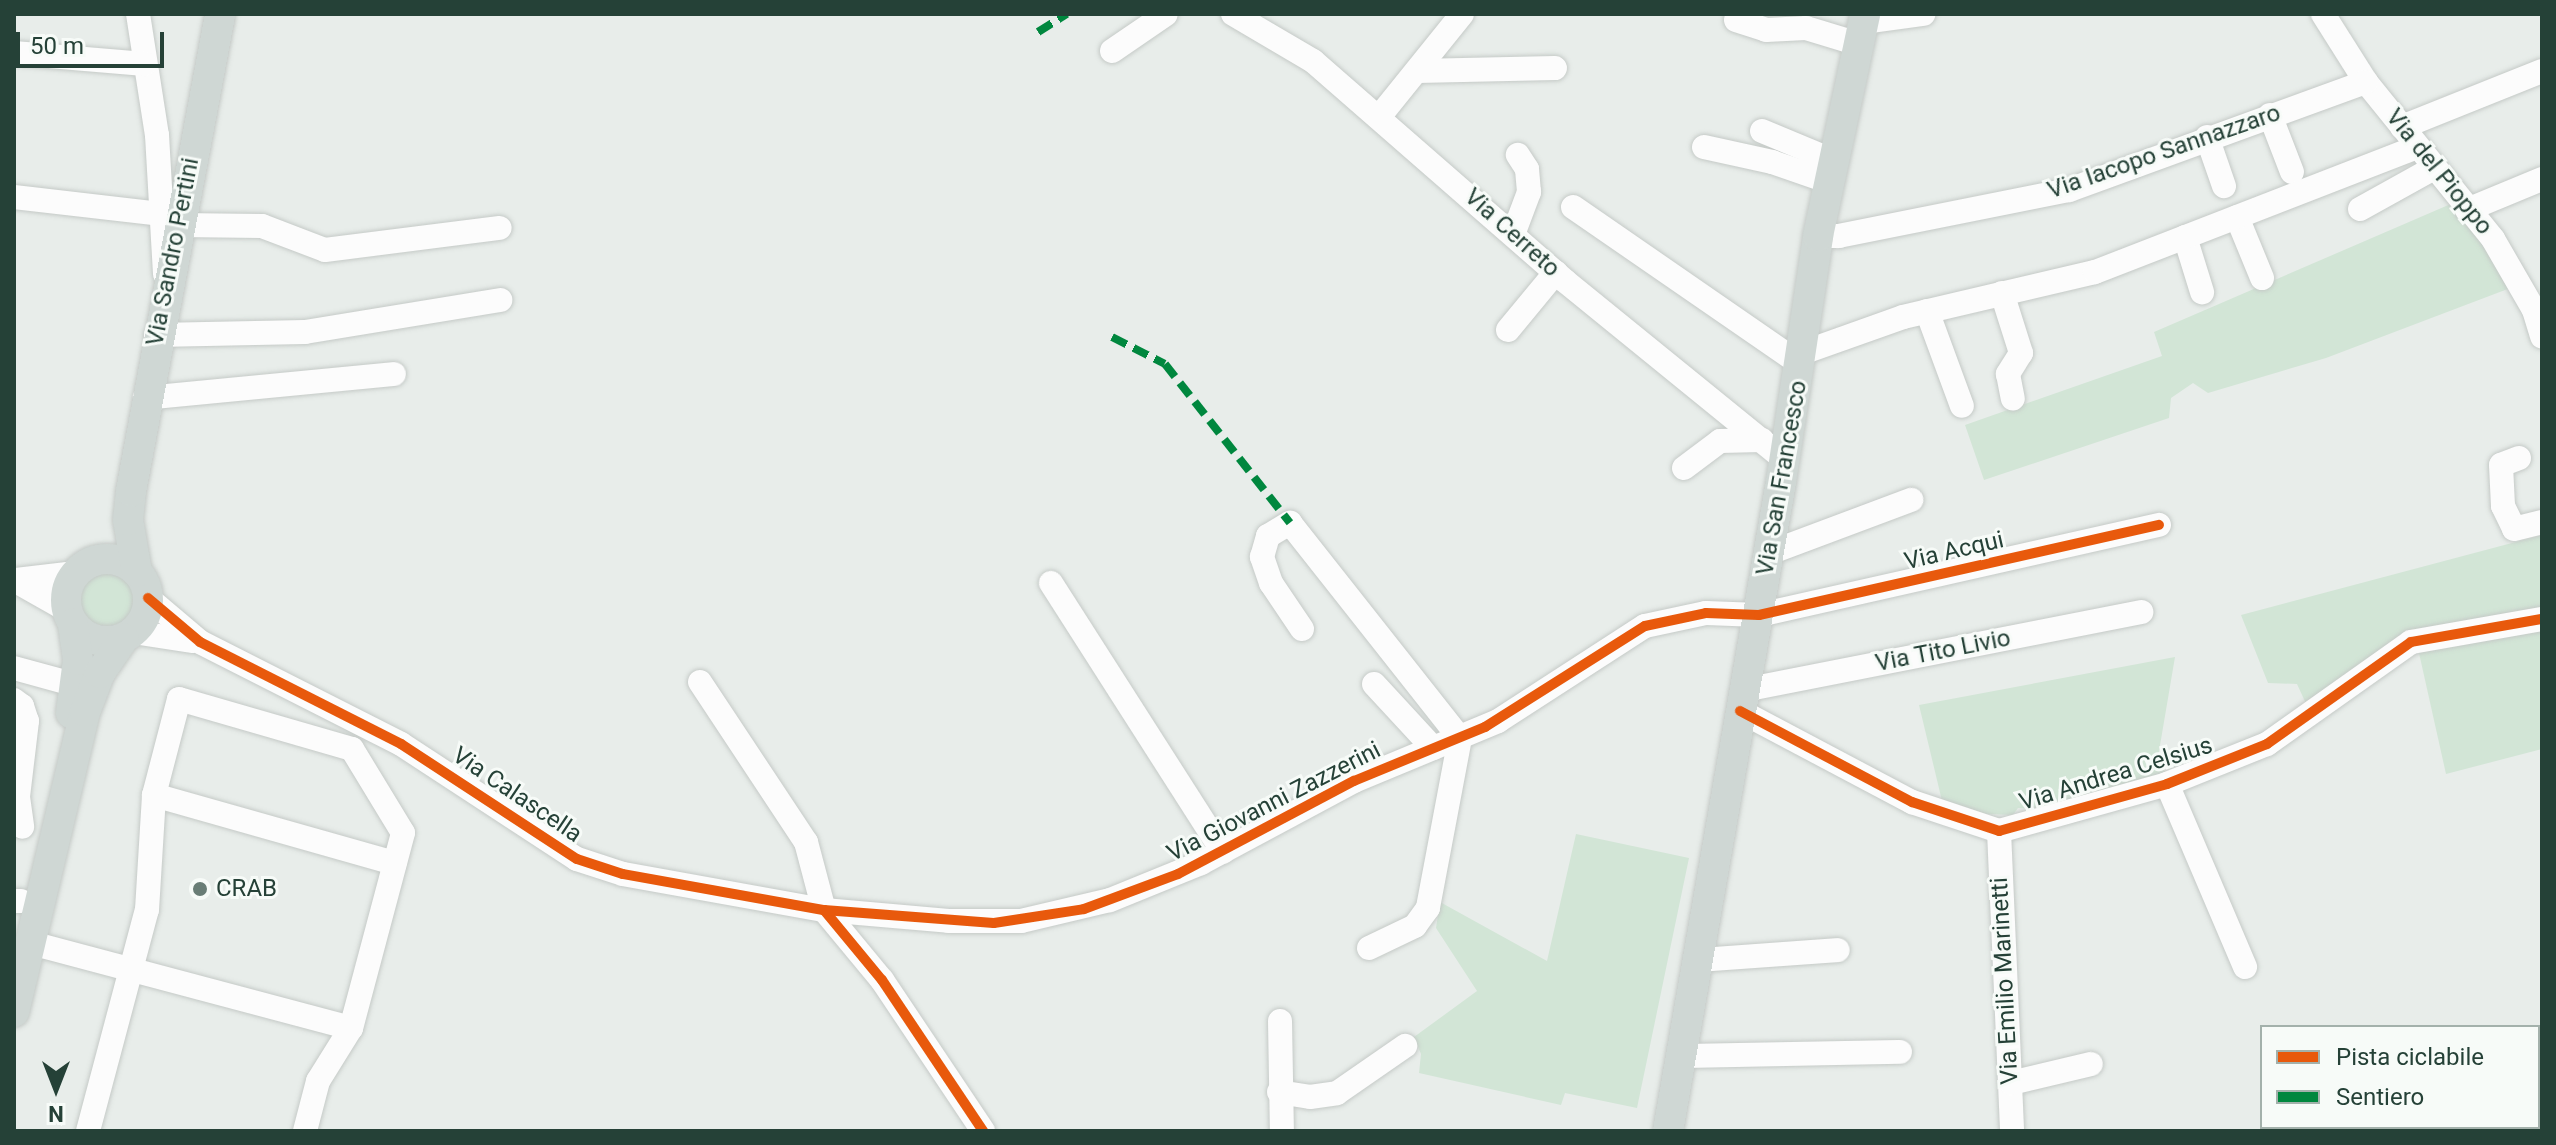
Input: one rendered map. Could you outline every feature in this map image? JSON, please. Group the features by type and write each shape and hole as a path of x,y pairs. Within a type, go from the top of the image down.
{"main road":[{"name":"Via Sandro Pertini","path":"20,918 89,698 129,635 143,620 143,585 128,520 131,491 166,285 169,219 220,14"},
{"name":"Via San Francesco","path":"1668,1131 1684,1056 1802,359 1818,236 1862,27"},
{"name":"Via Sandro Pertini","path":"14,1012 26,827 76,685 67,590 121,519 131,491"},
{"path":"85,567 116,560 143,585"},
{"path":"70,617 96,640 129,635"}],"street":[{"path":"138,14 169,219"},
{"path":"1112,51 1166,14"},
{"name":"Via Cerreto","path":"1233,14 1289,44 1514,232 1556,272 1785,460"},
{"path":"1379,117 1462,14"},
{"path":"1736,20 1766,30 1862,27 1923,14"},
{"name":"Via del Pioppo","path":"2323,14 2366,82 2493,239 2538,308 2542,337"},
{"path":"14,53 145,64"},
{"path":"1417,71 1555,68"},
{"path":"2402,127 2542,71"},
{"name":"Via Iacopo Sannazzaro","path":"1818,236 1839,236 2069,190 2207,137 2366,82"},
{"path":"2270,115 2292,172"},
{"path":"1762,131 1832,172"},
{"path":"2207,137 2224,186"},
{"path":"1704,147 1832,172"},
{"path":"1573,207 1802,359 1927,311 2095,272 2417,147"},
{"path":"1514,232 1529,192 1527,169 1518,155"},
{"path":"2360,209 2434,168"},
{"path":"2467,210 2542,179"},
{"path":"14,197 169,219 262,226 325,250 500,228"},
{"path":"2237,217 2262,278"},
{"path":"2185,237 2202,292"},
{"path":"1508,330 1556,272"},
{"path":"2002,293 2021,353 2008,374 2013,399"},
{"path":"156,335 321,330 500,300"},
{"path":"1927,311 1962,406"},
{"path":"145,398 394,374"},
{"path":"1684,468 1720,441 1762,440"},
{"path":"2519,458 2501,465 2503,506 2514,529 2542,522"},
{"path":"1769,553 1911,500"},
{"path":"1302,629 1271,583 1262,557 1268,536 1290,523 1460,738 1428,908 1415,926 1369,948"},
{"name":"Via Acqui","path":"1759,615 2159,525"},
{"path":"15,580 85,567"},
{"path":"15,580 70,617"},
{"path":"1051,583 1223,852"},
{"name":"Via Calascella","path":"143,585 200,642 401,744 577,859 623,874 824,910"},
{"name":"Via Tito Livio","path":"1742,701 2141,612"},
{"name":"Via Giovanni Zazzerini","path":"824,910 949,921 1036,919 1132,893 1223,852 1354,781 1460,738 1511,713 1645,626 1706,613 1759,615"},
{"name":"Via Andrea Celsius","path":"1742,701 1912,802 1999,831 2167,784 2267,744 2411,642 2542,619"},
{"name":"Via Calascella","path":"129,635 200,642"},
{"path":"14,668 76,685"},
{"path":"700,682 806,842 824,910 882,980 983,1131"},
{"path":"1374,684 1433,748"},
{"path":"88,1131 147,910 154,795 179,699 352,749 403,833 351,1028 318,1081 305,1131"},
{"path":"14,700 27,721 18,797 26,827"},
{"path":"2167,784 2245,967"},
{"path":"154,795 395,863"},
{"path":"2053,816 2055,827 2082,827"},
{"name":"Via Emilio Marinetti","path":"1999,831 2012,1131"},
{"path":"20,918 131,970 351,1028"},
{"path":"1699,960 1838,950"},
{"path":"1280,1021 1282,1131"},
{"path":"1279,1092 1310,1097 1337,1093 1405,1046"},
{"path":"1684,1056 1900,1052"},
{"path":"2011,1083 2091,1064"}],"green space":[{"path":"2453,203 2513,287 2326,358 2208,393 2193,383 2171,398 2169,418 1984,480 1965,425 2162,356 2154,332"},
{"path":"2542,535 2542,611 2431,629 2308,708 2297,684 2268,683 2241,615"},
{"path":"107,570 119,572 128,579 135,588 135,612 128,621 119,628 107,630 95,628 86,621 79,612 77,600 79,588 86,579 95,572"},
{"path":"2542,624 2542,749 2446,774 2417,644"},
{"path":"2175,657 2157,763 2171,778 2036,809 2018,808 2013,815 1963,813 1943,805 1919,705"},
{"path":"1576,834 1689,858 1637,1108 1565,1093 1561,1105 1419,1073 1421,1054 1414,1037 1477,991 1436,928 1440,902 1547,961"}],"marked path":[{"path":"1038,32 1067,14"},
{"path":"1112,337 1165,364 1290,523"}],"cycle path":[{"path":"824,910 994,923 1084,909 1178,874 1354,781 1485,727 1645,626 1706,613 1759,615 2159,525"},
{"path":"148,598 200,642 401,744 577,859 623,874 824,910 882,980 983,1131"},
{"path":"1740,711 1912,802 1999,831 2167,784 2267,744 2411,642 2542,619"}],"place":[{"name":"CRAB","path":"200,889"}]}
